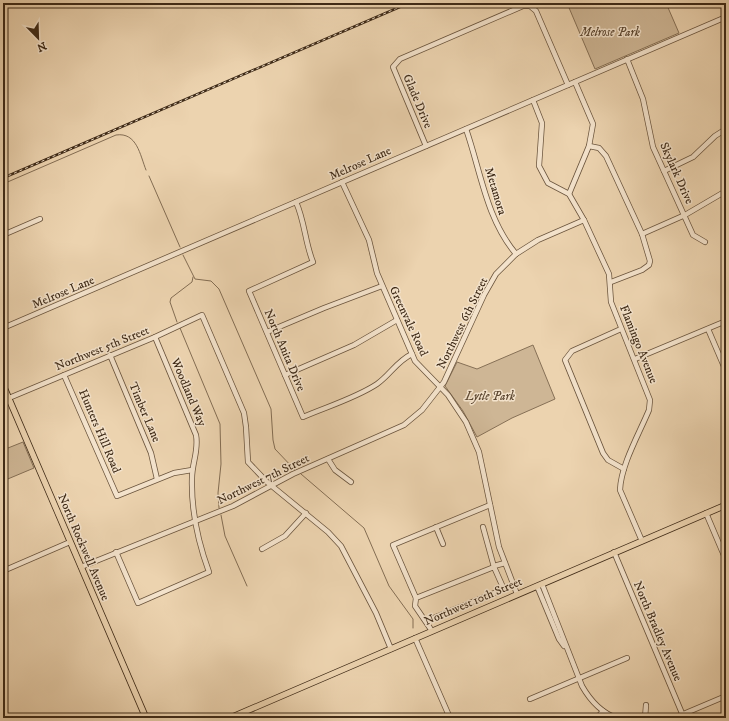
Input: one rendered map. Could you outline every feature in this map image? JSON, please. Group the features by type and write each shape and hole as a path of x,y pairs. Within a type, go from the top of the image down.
{"main road":[{"name":"North Rockwell Avenue","path":"3,385 146,718"},
{"name":"Northwest 10th Street","path":"230,718 726,504"}],"street":[{"name":"Glade Drive","path":"426,146 395,73 394,64 400,59 425,48 523,6 530,6 536,11 568,85"},
{"name":"Melrose Lane","path":"3,328 726,17"},
{"name":"Skylark Drive","path":"628,60 643,99 653,147 694,235 705,242"},
{"path":"533,100 542,122 539,166 548,183 569,194 589,146 592,124 575,82"},
{"name":"Metamora","path":"466,129 489,209 497,227 516,254"},
{"path":"664,171 692,157 715,136 726,129"},
{"path":"589,146 599,148 606,156 642,234 648,251 649,265 642,270 611,282"},
{"name":"Greenvale Road","path":"342,182 369,240 375,268 412,354 419,366 441,387 462,414 479,452 490,505 505,563 517,594"},
{"path":"642,234 685,215 726,191"},
{"name":"Flamingo Avenue","path":"569,194 584,220 611,282 611,302 621,329 635,359 650,400 650,410 624,469 620,490 642,541"},
{"name":"North Anita Drive","path":"296,202 304,223 308,250 313,262 249,290 303,417 373,387 384,379 399,362 412,354"},
{"path":"3,236 40,219"},
{"name":"Northwest 6th Street","path":"441,387 492,281 516,254 538,240 584,220"},
{"path":"267,332 382,286"},
{"name":"Northwest 5th Street","path":"9,398 155,337 202,315 244,413 248,462 272,486"},
{"path":"285,375 354,345 397,320"},
{"path":"635,359 726,321"},
{"path":"621,329 572,351 565,360 603,453 608,460 624,469"},
{"path":"708,329 726,371"},
{"name":"Woodland Way","path":"116,552 138,603 209,572 199,545 195,522 192,470 197,445 194,429 155,337"},
{"name":"Timber Lane","path":"110,355 150,449 157,479"},
{"name":"Hunters Hill Road","path":"64,374 116,496 157,479"},
{"name":"Northwest 7th Street","path":"81,567 220,512 328,459 404,425 422,410 441,387"},
{"path":"328,459 335,470 350,482"},
{"path":"157,479 184,470 192,470"},
{"path":"272,486 306,513 334,538 344,550 376,613 391,649"},
{"path":"432,631 415,606 416,598 393,545 490,505"},
{"path":"262,549 285,536 306,513"},
{"path":"706,513 726,560"},
{"path":"436,527 443,544"},
{"path":"426,621 499,591 502,585 494,566 483,527"},
{"path":"3,571 70,542"},
{"name":"North Bradley Avenue","path":"614,552 683,717"},
{"path":"416,598 494,566 505,563"},
{"path":"539,585 587,696 603,711 617,718"},
{"path":"415,638 450,718"},
{"path":"530,698 626,658"},
{"path":"674,718 683,717 726,696"},
{"path":"645,718 646,705"},
{"path":"597,718 603,711"}],"green space":[{"name":"Melrose Park","path":"567,3 666,3 679,33 595,69"},
{"name":"Lytle Park","path":"533,345 555,399 512,418 477,437 463,411 445,386 457,362 477,369"},
{"path":"23,442 34,468 3,481 3,450"}],"waterway":[{"path":"3,184 116,135 129,137 133,141 137,146 146,170"},
{"path":"149,176 180,247"},
{"path":"183,255 195,279 211,281 219,289 271,409 275,449 295,470"},
{"path":"177,322 170,302 171,298 192,282 193,277"},
{"path":"180,328 220,424 221,464 218,493 219,508"},
{"path":"301,474 364,528 389,586 413,619 413,628"},
{"path":"221,515 225,536 247,586"}],"railway":[{"path":"3,178 409,3"}]}
